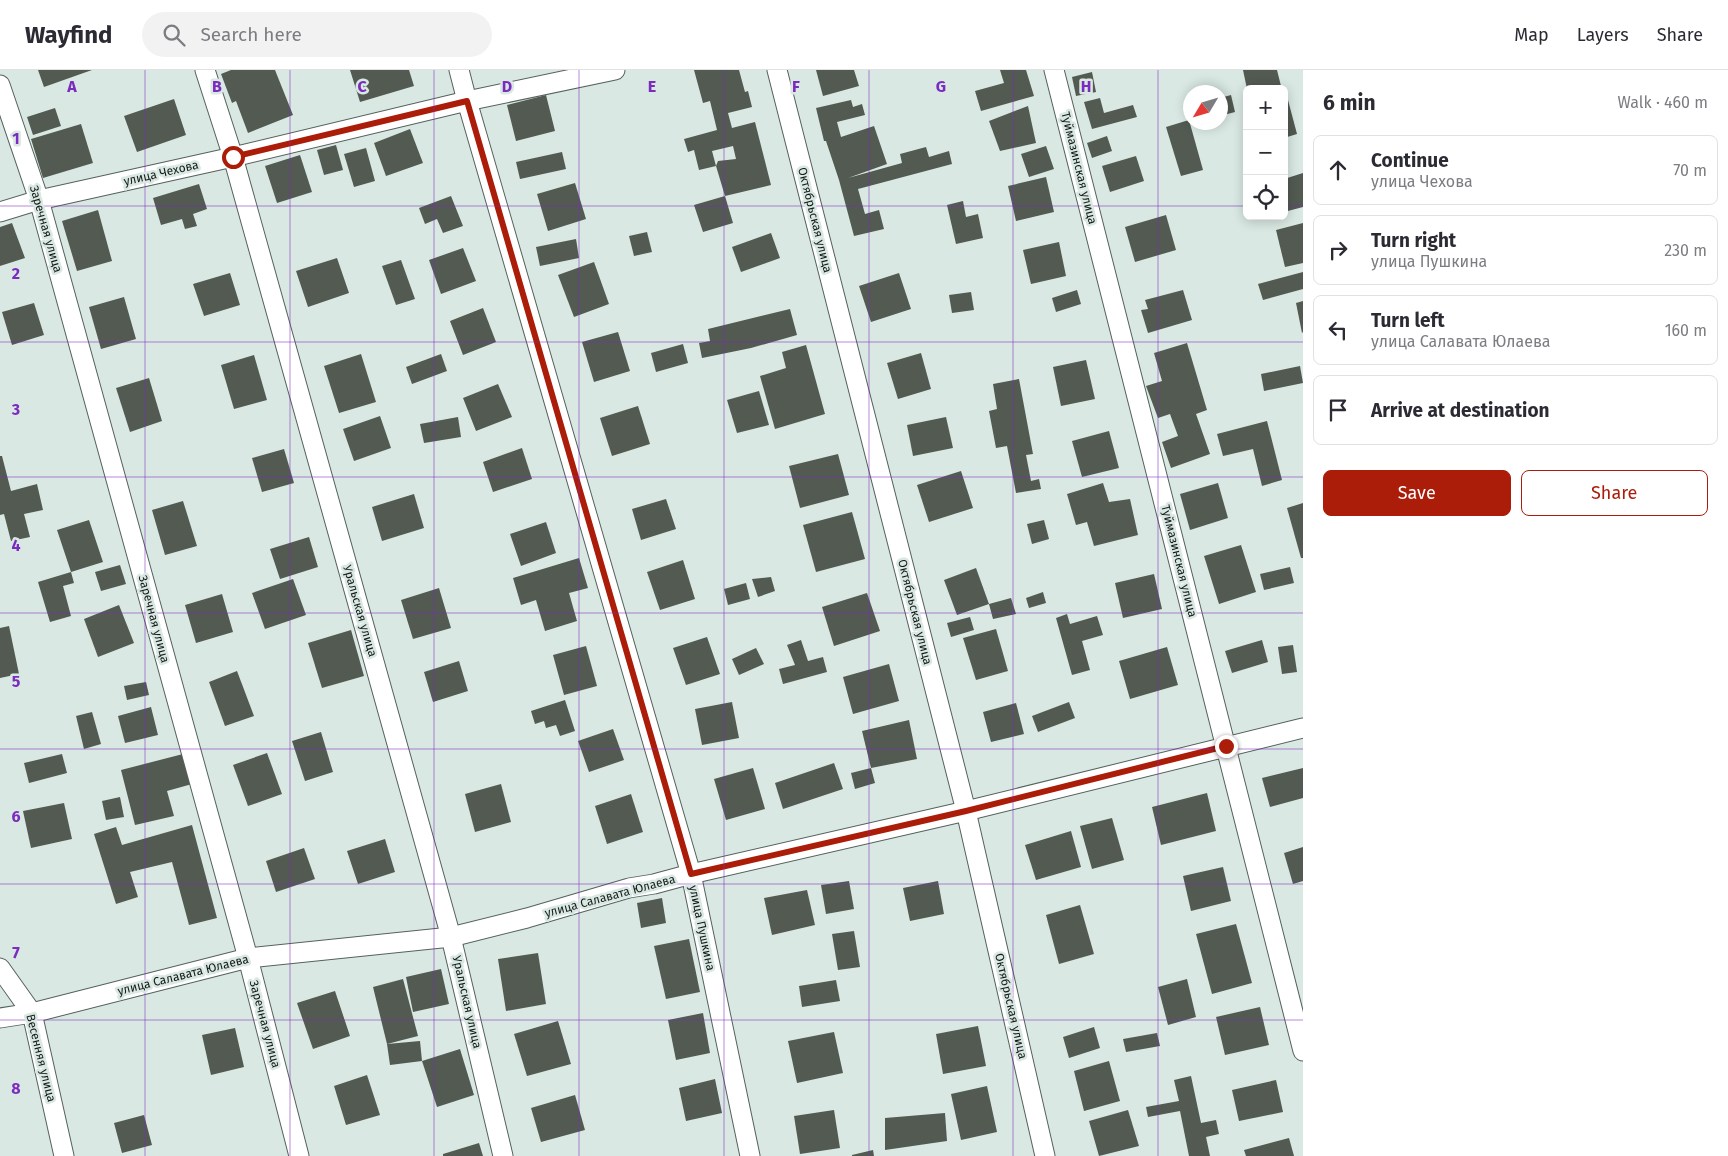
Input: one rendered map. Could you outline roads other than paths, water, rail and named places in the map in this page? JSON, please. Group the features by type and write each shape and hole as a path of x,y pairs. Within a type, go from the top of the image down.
{"street":[{"name":"Уральская улица","path":"206,70 233,157 451,937 504,1156"},
{"name":"улица Пушкина","path":"459,70 691,874 750,1156"},
{"name":"улица Чехова","path":"0,212 39,200 233,157 467,101 615,70"},
{"name":"Октябрьская улица","path":"777,70 966,811 1045,1156"},
{"name":"Туймазинская улица","path":"1054,70 1303,1051"},
{"name":"Заречная улица","path":"0,85 39,200 248,958 300,1156"},
{"name":"улица Салавата Юлаева","path":"0,1018 32,1014 248,958 451,937 527,918 629,888 654,884 966,811 1303,728"},
{"name":"Весенняя улица","path":"0,968 32,1014 64,1156"}]}
